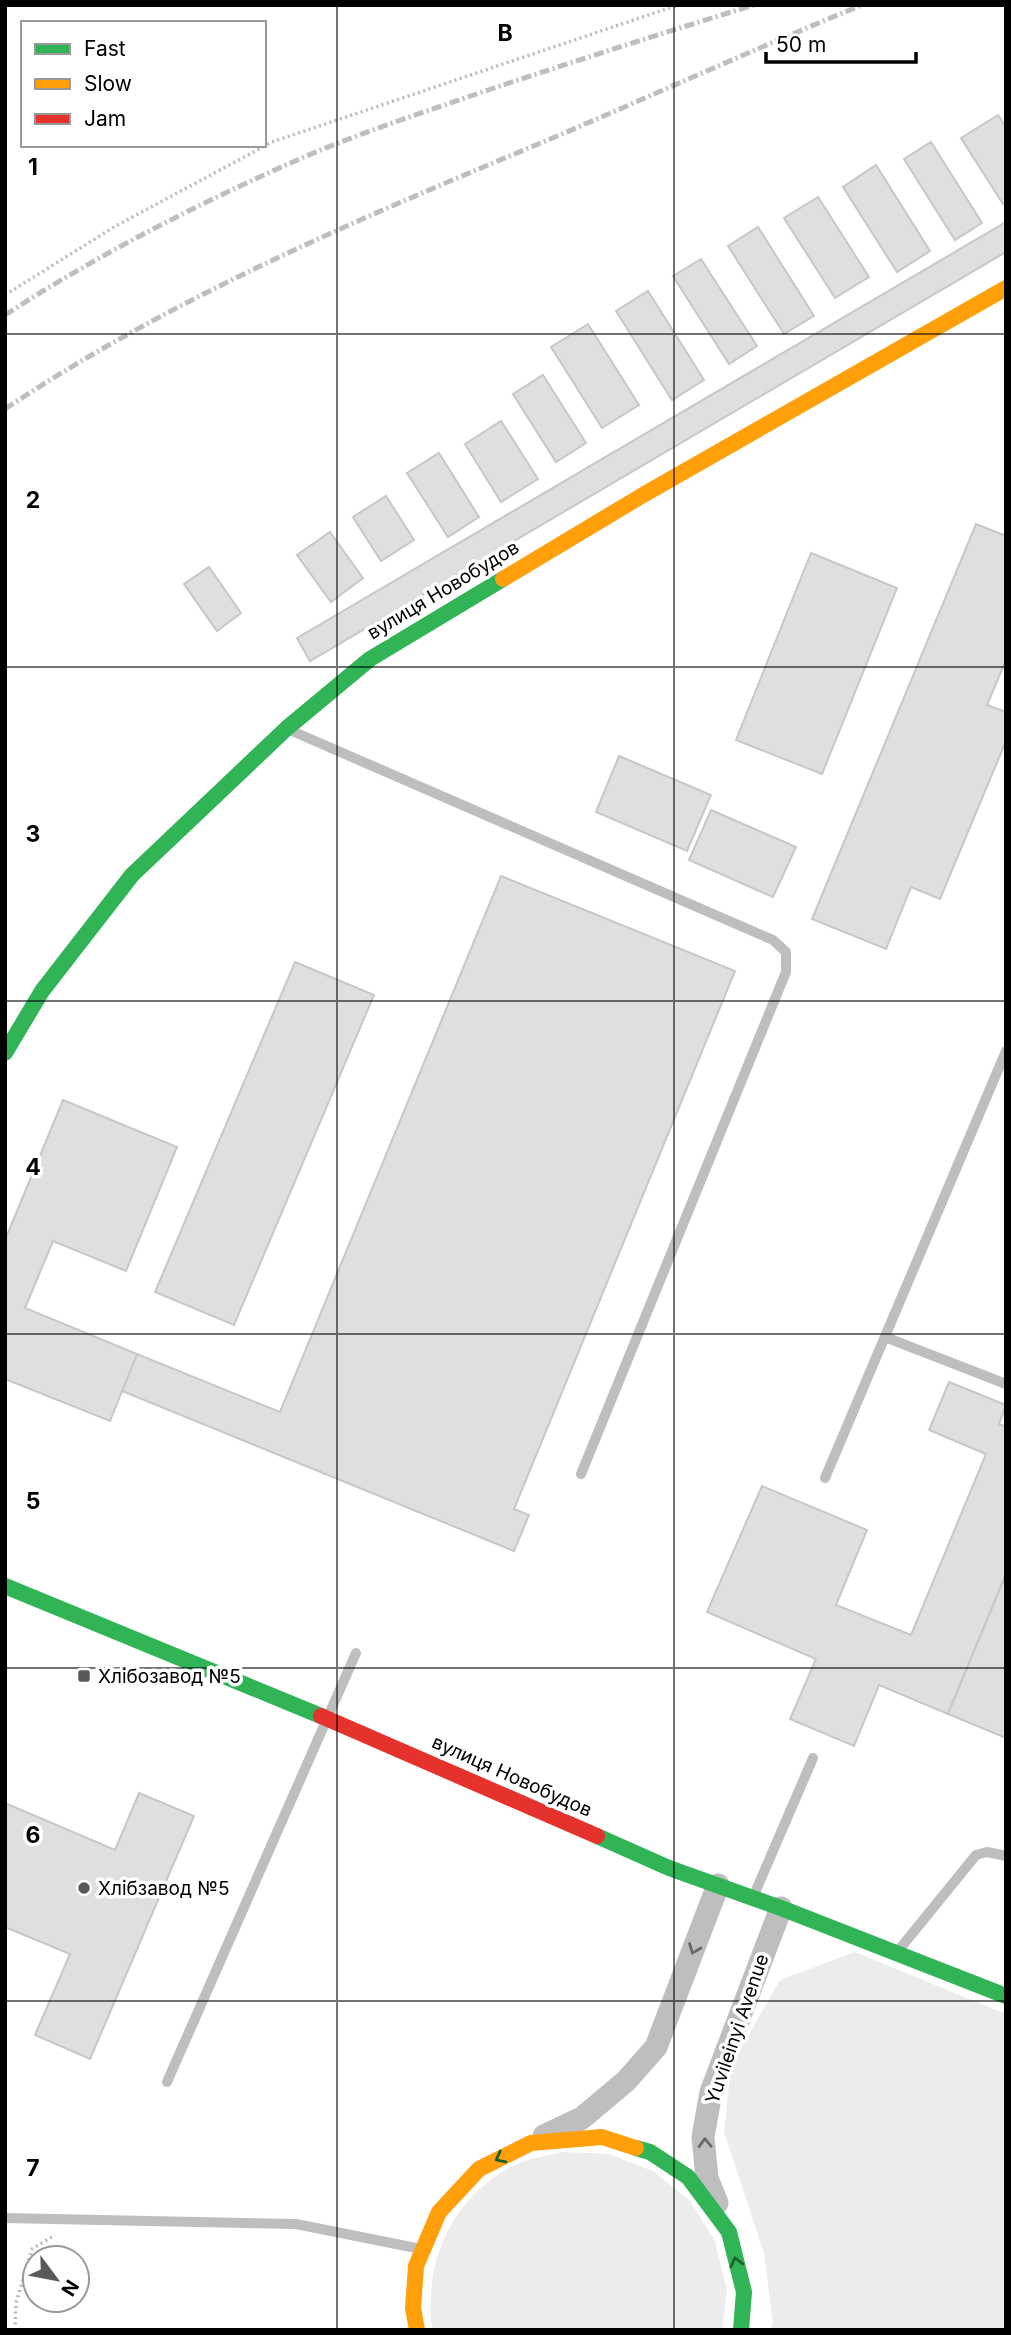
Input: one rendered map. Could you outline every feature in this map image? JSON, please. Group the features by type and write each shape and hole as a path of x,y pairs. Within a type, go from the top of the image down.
{"street":[{"name":"вулиця Новобудов","path":"5,1053 42,991 132,875 286,728 370,659 643,495 1006,288"},
{"name":"вулиця Новобудов","path":"5,1586 326,1718 669,1868 897,1952 1006,1996"},
{"name":"Yuvileinyi Avenue","path":"417,2330 413,2308 416,2266 439,2212 479,2169 582,2118 626,2081 656,2047 719,1885"},
{"name":"Yuvileinyi Avenue","path":"741,2330 744,2292 729,2232 707,2178 703,2137 711,2092 781,1908"},
{"name":"Yuvileinyi Avenue","path":"531,2143 602,2137 650,2152 688,2177 729,2232"}],"lane":[{"path":"286,728 774,940 786,952 786,972 581,1474"},
{"path":"825,1478 1006,1051"},
{"path":"885,1337 1006,1384"},
{"path":"167,2082 356,1653"},
{"path":"753,1898 813,1758"},
{"path":"897,1952 976,1855 987,1852 1006,1856"},
{"path":"5,2218 296,2224 423,2249"}],"path":[{"path":"266,145 678,5"},
{"path":"5,295 114,227 263,147"},
{"path":"15,2330 16,2303 32,2249 80,2219"}],"shaded area":[{"path":"855,1952 1006,2014 1006,2330 770,2330 773,2323 764,2253 724,2132 731,2066 780,1980"},
{"path":"562,2152 609,2154 653,2171 690,2201 715,2241 727,2291 722,2330 433,2330 430,2310 437,2257 454,2220 466,2203 480,2188 520,2163"}],"building":[{"path":"998,115 1006,127 1006,203 1003,204 961,138"},
{"path":"931,142 982,223 955,240 904,159"},
{"path":"876,165 930,251 897,272 843,187"},
{"path":"818,197 869,277 835,298 784,218"},
{"path":"1006,222 1006,252 310,661 297,638"},
{"path":"758,227 814,316 784,334 728,246"},
{"path":"701,259 757,346 729,364 673,276"},
{"path":"648,291 704,380 672,400 616,311"},
{"path":"588,324 639,405 602,428 551,347"},
{"path":"543,375 586,443 556,462 513,394"},
{"path":"501,421 538,479 501,502 465,444"},
{"path":"439,453 479,517 448,537 407,473"},
{"path":"386,496 414,540 381,561 353,517"},
{"path":"976,524 1006,536 1006,660 987,705 1006,712 1006,741 940,899 911,887 886,949 812,919"},
{"path":"330,532 363,578 331,602 297,555"},
{"path":"811,553 897,588 822,774 736,740"},
{"path":"209,567 241,613 217,631 184,584"},
{"path":"619,756 711,795 687,851 596,812"},
{"path":"711,810 796,847 773,897 689,860"},
{"path":"501,876 735,971 514,1509 529,1515 514,1551 122,1391 137,1354 280,1412"},
{"path":"295,962 374,995 234,1325 155,1292"},
{"path":"63,1100 177,1147 126,1271 53,1241 25,1308 137,1354 110,1421 5,1379 5,1240"},
{"path":"949,1382 1006,1405 999,1424 1006,1427 1006,1574 948,1714 879,1685 854,1746 790,1719 816,1659 707,1612 762,1486 867,1530 836,1605 911,1635 986,1454 929,1430"},
{"path":"1006,1574 1006,1738 948,1714"},
{"name":"Хлібзавод №5","path":"139,1793 194,1816 90,2059 35,2035 70,1954 5,1927 5,1803 115,1850"}],"railway":[{"path":"5,315 138,237 303,157 491,89 754,5"},
{"path":"5,409 136,330 273,260 413,197 862,5"}],"traffic: fast":[{"path":"5,1053 42,991 132,875 287,728 370,659 503,579"},
{"path":"5,1586 321,1716"},
{"path":"597,1836 669,1868 781,1908 1006,1996"},
{"path":"636,2148 650,2152 688,2177 729,2232 744,2292 741,2330"}],"traffic: slow":[{"path":"503,579 643,495 1006,288"},
{"path":"417,2330 413,2308 416,2266 439,2212 479,2169 531,2143 602,2137 636,2148"}],"traffic: jam":[{"path":"321,1716 597,1836"}],"place":[{"name":"Хлібозавод №5","path":"84,1676"},
{"name":"Хлібзавод №5","path":"84,1888"}]}
